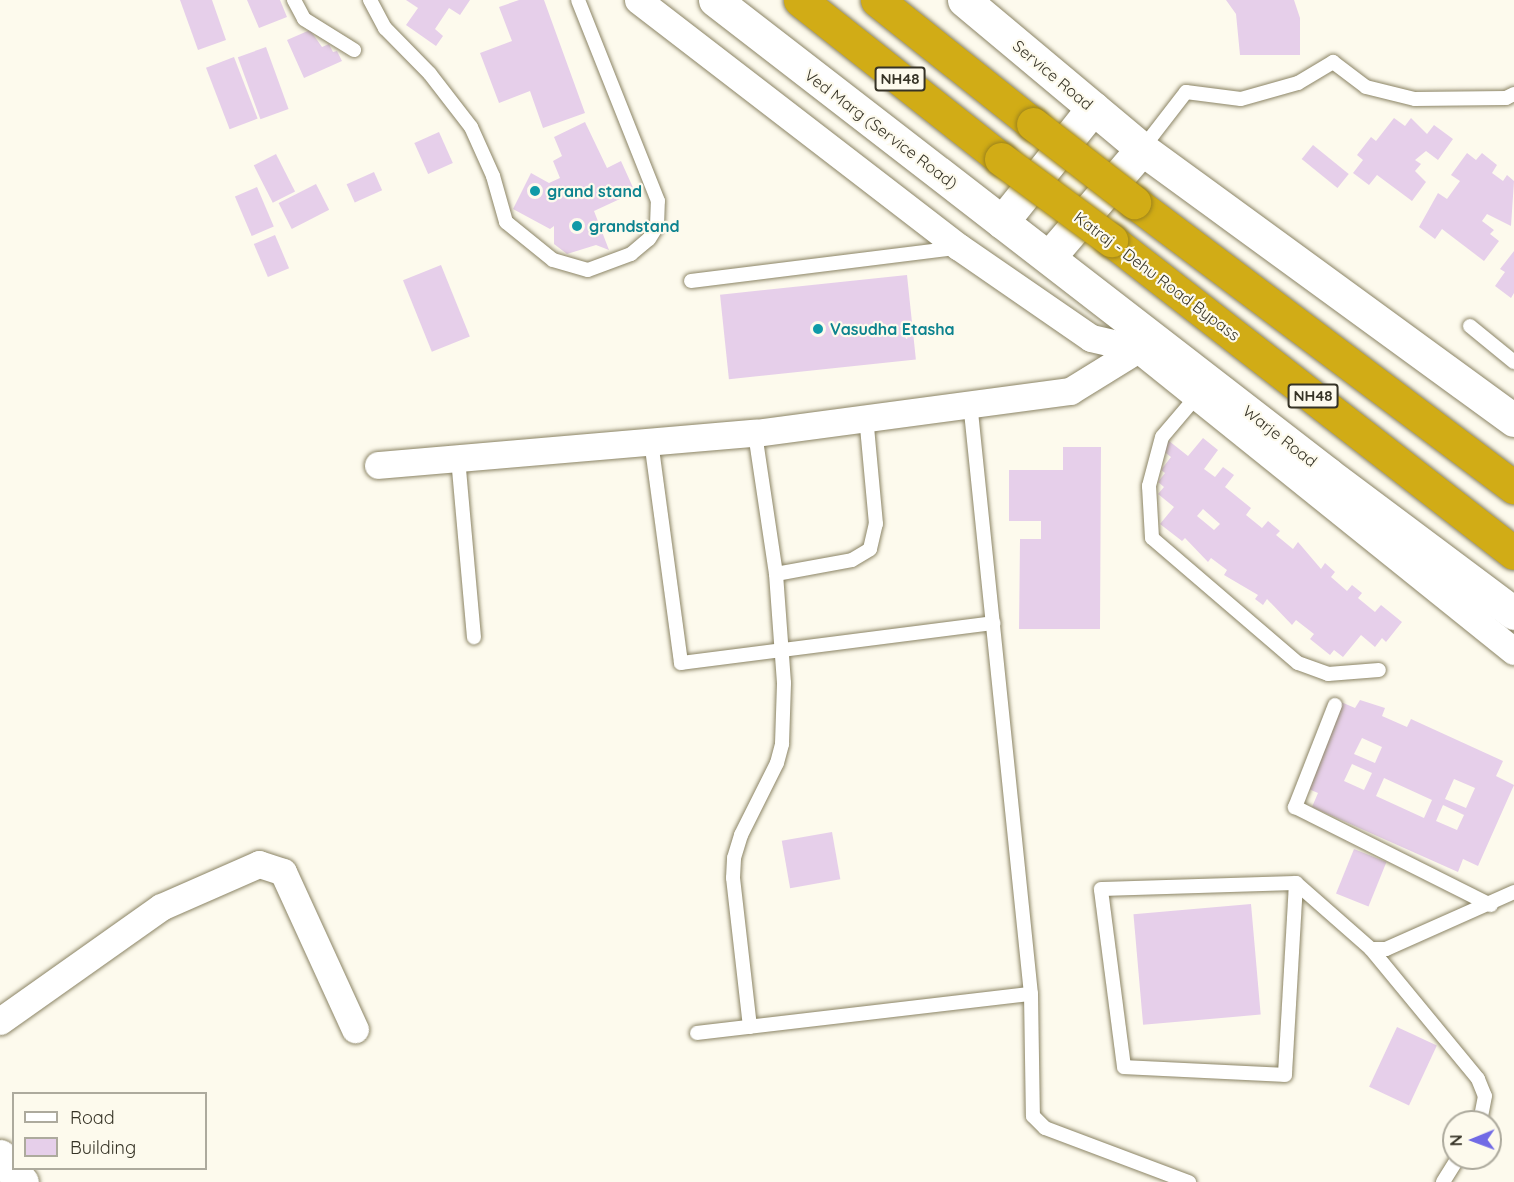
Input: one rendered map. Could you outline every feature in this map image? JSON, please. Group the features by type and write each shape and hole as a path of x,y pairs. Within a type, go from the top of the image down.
{"highway":[{"name":"Katraj - Dehu Road Bypass","path":"800,0 1001,159 1111,240 1514,553"},
{"name":"NH48","path":"877,0 1134,202 1514,487"}],"street":[{"path":"638,0 959,247 1091,338 1149,346 1196,397 1514,651"},
{"name":"Ved Marg (Service Road)","path":"715,0 1049,257"},
{"name":"Service Road","path":"964,0 1142,149"},
{"path":"1002,222 1093,108"},
{"path":"1049,257 1142,149 1514,420"},
{"name":"Warje Road","path":"1049,257 1149,346 1328,474 1514,613"},
{"path":"378,465 755,433 970,402 1070,391 1149,346"},
{"path":"0,1021 161,907 259,864 283,872 355,1029"},
{"path":"0,1156 21,1182"}],"lane":[{"path":"294,0 304,19 354,50"},
{"path":"370,0 385,28 430,75 471,128 493,176 506,222 553,260 588,270 631,254 649,239 657,226 658,201 578,0"},
{"path":"1142,149 1186,92 1241,99 1298,83 1333,62 1366,87 1415,99 1506,98 1514,94"},
{"path":"691,281 959,247"},
{"path":"1470,326 1514,362"},
{"path":"1196,397 1162,436 1149,486 1152,538 1298,663 1328,674 1380,670"},
{"path":"970,402 1031,994 1033,1116 1045,1128 1189,1182"},
{"path":"776,574 852,560 870,549 876,525 866,417"},
{"path":"750,1027 733,878 734,858 782,744 783,652 776,574 755,433"},
{"path":"651,441 681,663 783,652 993,623"},
{"path":"458,458 474,637"},
{"path":"1335,705 1294,807 1491,905"},
{"path":"1296,883 1285,1075 1124,1067 1101,889 1296,883 1371,949 1478,1079 1485,1096 1482,1110"},
{"path":"1371,949 1386,949 1491,905 1514,892"},
{"path":"697,1033 1031,994"}],"building":[{"path":"180,0 212,0 226,40 198,50"},
{"path":"247,0 280,0 287,17 259,28"},
{"path":"406,0 470,0 460,15 449,8 435,29 443,36 436,46 406,25 418,8"},
{"path":"519,0 544,0 585,113 543,128 530,91 499,103 480,53 512,41 499,7"},
{"path":"1226,0 1294,0 1300,18 1300,55 1240,55 1236,14"},
{"path":"310,30 322,47 329,44 333,52 337,51 342,61 304,78 287,40"},
{"path":"266,47 289,109 260,119 238,57"},
{"path":"234,57 258,119 230,129 206,68"},
{"path":"1394,118 1405,126 1411,118 1427,134 1434,125 1453,139 1438,160 1426,151 1415,160 1421,164 1415,171 1426,182 1412,201 1377,175 1369,185 1353,173 1363,160 1357,155 1371,137 1376,141"},
{"path":"585,122 607,168 621,161 635,192 594,211 609,250 596,245 567,254 554,244 554,226 550,229 513,209 531,173 549,183 560,178 553,161 562,156 554,137"},
{"path":"439,132 453,163 428,174 414,143"},
{"path":"1313,145 1349,174 1337,188 1302,159"},
{"path":"1467,153 1476,160 1482,153 1497,165 1492,173 1503,181 1507,175 1514,181 1511,226 1487,214 1482,221 1494,230 1490,234 1499,241 1484,261 1442,229 1435,239 1419,227 1438,193 1447,199 1460,181 1451,175"},
{"path":"276,154 295,191 273,203 254,165"},
{"path":"374,172 382,190 355,202 347,184"},
{"path":"316,184 329,210 292,229 279,203"},
{"path":"257,187 274,227 252,236 235,196"},
{"path":"275,235 289,268 268,277 254,244"},
{"path":"1514,251 1514,293 1511,298 1495,286 1505,272 1500,269"},
{"path":"441,265 470,336 432,352 403,280"},
{"name":"Vasudha Etasha","path":"907,275 916,360 729,379 720,295"},
{"path":"1203,438 1218,450 1204,469 1215,477 1223,467 1234,475 1225,487 1251,508 1246,515 1262,528 1268,521 1280,531 1276,535 1293,549 1298,542 1321,569 1325,563 1335,572 1331,577 1347,591 1352,585 1362,593 1358,598 1375,612 1381,605 1402,622 1386,642 1382,638 1375,647 1361,635 1343,657 1334,650 1330,655 1310,639 1314,634 1296,620 1292,625 1267,599 1263,605 1255,599 1258,595 1224,575 1227,570 1211,558 1208,562 1185,538 1182,541 1160,524 1174,507 1158,494 1164,487 1158,482 1165,473 1161,470 1171,457 1162,450 1169,441 1188,456","holes":["1203,509 1220,524 1214,530 1197,516"]},
{"path":"1063,447 1101,447 1100,629 1019,629 1020,539 1041,539 1041,521 1009,521 1009,470 1063,470"},
{"path":"1360,700 1385,708 1382,716 1407,727 1411,719 1503,761 1496,776 1514,785 1478,866 1463,859 1458,872 1312,807 1318,793 1304,787 1341,702 1355,708","holes":["1362,738 1382,747 1375,763 1354,754","1352,764 1372,773 1364,790 1344,781","1384,778 1432,800 1424,818 1376,796","1454,779 1475,788 1466,808 1445,799","1443,805 1464,815 1457,830 1436,821"]},
{"path":"832,832 840,879 790,888 782,841"},
{"path":"1354,849 1386,862 1368,907 1336,894"},
{"path":"1251,904 1261,1015 1143,1025 1133,914"},
{"path":"1397,1027 1437,1046 1409,1105 1369,1087"}],"place":[{"name":"grand stand","path":"535,191"},
{"name":"grandstand","path":"577,226"},
{"name":"Vasudha Etasha","path":"818,329"}]}
